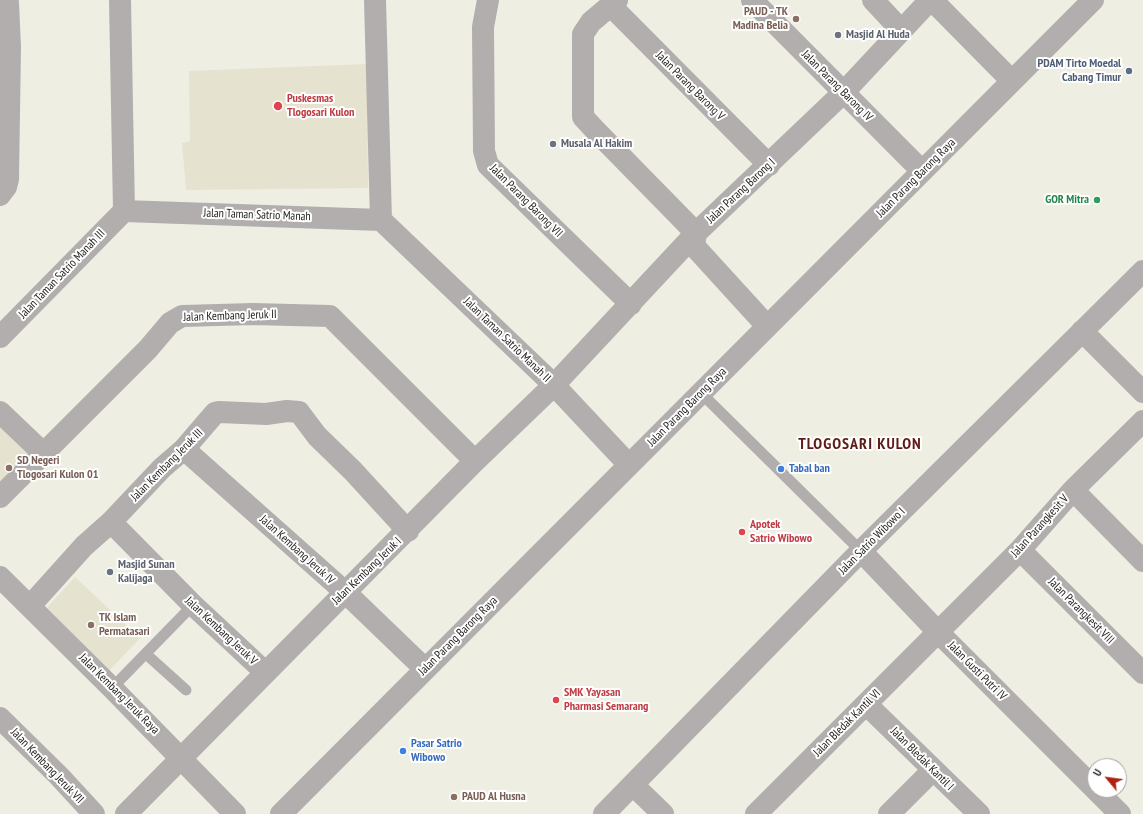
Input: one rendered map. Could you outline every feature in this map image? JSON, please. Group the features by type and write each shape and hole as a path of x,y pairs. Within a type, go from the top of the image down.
{"street":[{"path":"0,195 6,187 8,179 10,47 8,3 6,0"},
{"path":"120,0 124,211"},
{"path":"375,0 381,220"},
{"name":"Jalan Parang Barong VII","path":"488,0 483,27 484,151 488,165 631,304"},
{"name":"Jalan Parang Barong IV","path":"752,0 843,94 922,172"},
{"path":"873,0 901,30"},
{"path":"931,0 1011,80"},
{"name":"Jalan Parang Barong I","path":"554,386 696,233 843,94 901,30 931,0"},
{"name":"Jalan Parang Barong Raya","path":"281,814 1092,0"},
{"path":"614,3 591,22 583,34 583,116 696,233 694,246 767,326"},
{"name":"Jalan Parang Barong V","path":"614,3 769,165"},
{"name":"Jalan Taman Satrio Manah","path":"124,211 381,220"},
{"name":"Jalan Taman Satrio Manah III","path":"0,337 124,211"},
{"name":"Jalan Taman Satrio Manah II","path":"381,220 554,386 629,465"},
{"name":"Jalan Satrio Wibowo I","path":"604,814 861,551 1143,271"},
{"name":"Jalan Kembang Jeruk II","path":"0,497 148,349 175,318 190,316 300,314 330,316 475,461"},
{"path":"1082,331 1143,392"},
{"name":"Jalan Kembang Jeruk I","path":"126,814 183,758 265,672 408,531 475,461 554,386"},
{"name":"Jalan Kembang Jeruk III","path":"30,606 84,546 111,522 162,468 184,449 215,414 219,412 266,414 287,411 299,412 317,436 353,471 408,531"},
{"path":"0,412 44,454"},
{"name":"Jalan Parangkesit V","path":"937,631 1020,550 1073,490 1139,432"},
{"name":"Jalan Kembang Jeruk IV","path":"184,449 345,592 425,669"},
{"path":"1073,490 1143,561"},
{"name":"Jalan Kembang Jeruk V","path":"111,522 193,605 265,672"},
{"name":"Jalan Parangkesit VIII","path":"1020,550 1143,673"},
{"name":"Jalan Gusti Putri IV","path":"861,551 937,631 1087,782"},
{"name":"Jalan Kembang Jeruk Raya","path":"0,577 183,758 235,814"},
{"name":"Jalan Bledak Kantil VI","path":"756,814 937,631"},
{"name":"Jalan Bledak Kantil I","path":"866,704 979,814"},
{"name":"Jalan Kembang Jeruk VII","path":"0,718 59,776 94,814"},
{"path":"889,814 933,770"},
{"path":"633,785 663,814"},
{"name":"Jalan Gusti Putri IV","path":"1103,798 1120,814"}],"lane":[{"path":"700,393 861,551"},
{"path":"112,688 193,605"},
{"path":"146,654 186,690"}],"shaded area":[{"name":"Puskesmas Tlogosari Kulon","path":"367,64 368,188 186,190 182,143 190,141 189,71"},
{"name":"SD Negeri Tlogosari Kulon 01","path":"0,420 36,450 0,486"},
{"name":"TK Islam Permatasari","path":"75,577 140,638 107,673 43,612"}],"place":[{"name":"PAUD - TK Madina Belia","path":"796,19"},
{"name":"Masjid Al Huda","path":"838,35"},
{"name":"PDAM Tirto Moedal Cabang Timur","path":"1129,71"},
{"name":"Puskesmas Tlogosari Kulon","path":"278,106"},
{"name":"Musala Al Hakim","path":"553,144"},
{"name":"GOR Mitra","path":"1097,200"},
{"name":"SD Negeri Tlogosari Kulon 01","path":"9,468"},
{"name":"Tabal ban","path":"781,469"},
{"name":"Apotek Satrio Wibowo","path":"742,532"},
{"name":"Masjid Sunan Kalijaga","path":"110,572"},
{"name":"TK Islam Permatasari","path":"91,625"},
{"name":"SMK Yayasan Pharmasi Semarang","path":"556,700"},
{"name":"Pasar Satrio Wibowo","path":"403,751"},
{"name":"PAUD Al Husna","path":"454,797"}],"district":[{"name":"TLOGOSARI KULON","path":"860,444"}]}
